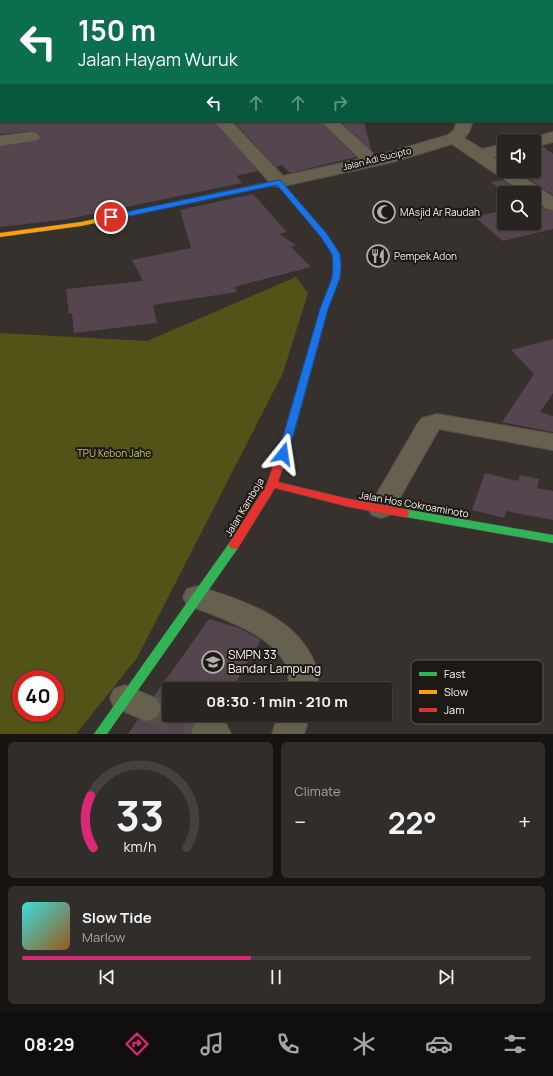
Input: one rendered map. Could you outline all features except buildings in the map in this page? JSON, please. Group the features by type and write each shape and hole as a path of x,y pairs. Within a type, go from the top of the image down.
{"street":[{"path":"223,122 279,182"},
{"path":"330,122 372,161"},
{"path":"466,122 461,132 454,138 553,205"},
{"path":"0,141 32,137"},
{"path":"541,140 553,137"},
{"name":"Jalan Adi Sucipto","path":"279,182 372,161 454,138"},
{"path":"479,155 497,151"},
{"path":"0,235 81,224 279,182"},
{"name":"Jalan Kamboja","path":"100,734 136,703 197,596 229,552 272,484 283,454 324,309 336,278 337,266 336,254 324,236 279,182"},
{"path":"381,509 430,423 437,421 553,442"},
{"name":"Jalan Hos Cokroaminoto","path":"272,484 349,503 553,539"},
{"path":"197,596 253,619 274,631 290,646 303,666 302,682"},
{"path":"288,734 292,722"}],"green space":[{"name":"TPU Kebon Jahe","path":"296,277 308,293 283,373 137,658 76,734 0,734 0,333 147,341"}],"tunnel":[{"path":"146,708 207,731"}],"traffic: fast":[{"path":"202,198 279,182 324,236 336,254 336,278 324,309 289,433"},
{"path":"404,513 553,539"},
{"path":"100,734 234,545"}],"traffic: slow":[{"path":"0,235 81,224 202,198"}],"traffic: jam":[{"path":"234,545 272,484 289,433"},
{"path":"272,484 349,503 404,513"}],"place":[{"name":"MAsjid Ar Raudah","path":"384,212"},
{"name":"Pempek Adon","path":"378,256"},
{"name":"SMPN 33 Bandar Lampung","path":"213,662"}],"route":[{"path":"111,217 279,182 324,236 336,254 336,278 324,309 283,454"}]}
